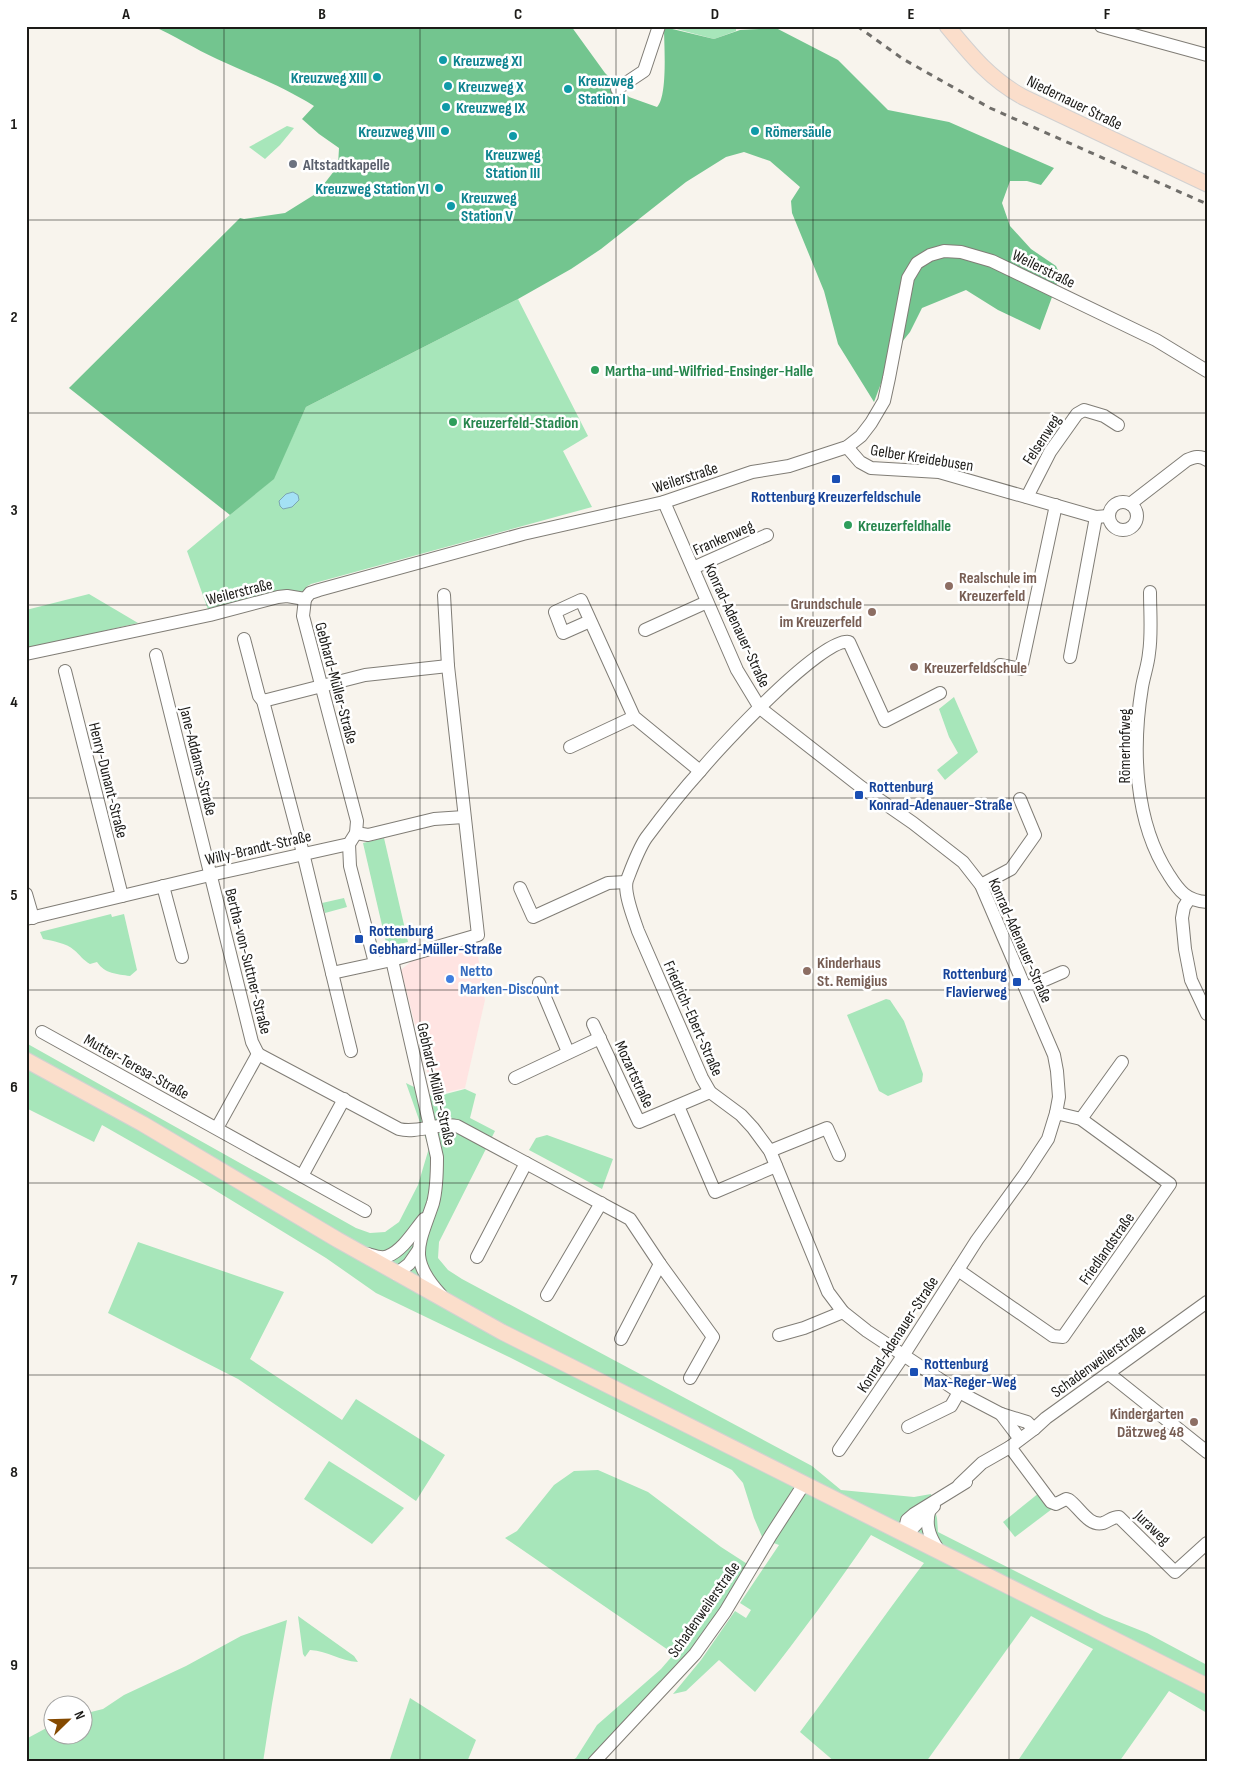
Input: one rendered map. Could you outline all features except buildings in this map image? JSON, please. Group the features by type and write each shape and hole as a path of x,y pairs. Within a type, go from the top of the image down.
{"main road":[{"name":"Niedernauer Straße","path":"947,26 975,60 993,78 1022,98 1207,184"},
{"path":"26,1060 143,1124 353,1249 452,1305 1207,1686"}],"street":[{"path":"617,89 644,71 659,26"},
{"path":"1102,26 1207,55"},
{"name":"Weilerstraße","path":"26,654 210,615 278,597 287,596 306,599 310,594 319,590 440,555 664,502 752,472 790,466 847,447 861,436 872,423 884,401 908,278 917,263 930,255 944,251 961,252 992,261 1156,340 1207,371"},
{"name":"Felsenweg","path":"1027,497 1050,452 1077,414 1084,410 1104,416 1118,425"},
{"name":"Gelber Kreidebusen","path":"847,447 860,462 871,468 939,472 1102,516 1114,528 1120,530 1127,530 1136,521 1137,514 1135,508 1130,504"},
{"path":"1070,657 1102,516 1116,504 1123,502 1130,504 1187,460 1203,457 1207,460"},
{"name":"Konrad-Adenauer-Straße","path":"664,502 737,670 760,708 962,862 981,885 1054,1054 1057,1070 1058,1097 1056,1113 1048,1139 981,1234 903,1356 839,1450"},
{"path":"1000,664 1021,669 1056,505"},
{"name":"Frankenweg","path":"693,568 767,535"},
{"name":"Römerhofweg","path":"1150,592 1150,652 1142,686 1138,730 1138,777 1151,838 1162,865 1177,887 1189,898"},
{"path":"332,972 392,960 478,934 448,666 444,595"},
{"name":"Gebhard-Müller-Straße","path":"306,599 303,616 357,821 352,838 350,866 375,962"},
{"path":"645,630 707,602"},
{"path":"590,621 634,717 700,770"},
{"path":"244,639 259,696 263,701 303,853 351,1051"},
{"path":"520,888 533,917 608,884 626,882 645,840 700,770 794,674 820,654 845,641 848,642 854,652 858,665 885,721 940,694"},
{"name":"Jane-Addams-Straße","path":"156,655 210,874"},
{"path":"263,701 365,675 448,666"},
{"name":"Henry-Dunant-Straße","path":"65,671 122,896"},
{"path":"570,747 634,717"},
{"path":"981,885 1011,869 1035,835 1020,798"},
{"name":"Willy-Brandt-Straße","path":"30,919 303,853 352,838 434,820 464,817"},
{"name":"Bertha-von-Suttner-Straße","path":"210,874 252,1042 258,1054"},
{"name":"Friedrich-Ebert-Straße","path":"626,882 629,906 638,931 702,1078 710,1092 741,1115 770,1151 828,1292 843,1312 903,1356 958,1392 1001,1414 1027,1422 1034,1429"},
{"path":"164,886 182,957"},
{"path":"26,894 30,919"},
{"path":"1207,902 1189,898 1184,907 1182,918 1191,980 1207,1014"},
{"name":"Gebhard-Müller-Straße","path":"392,960 437,1157 436,1190 427,1215 418,1251 419,1262 424,1275 452,1305"},
{"path":"1026,988 1063,972"},
{"path":"540,983 568,1052"},
{"name":"Mozartstraße","path":"593,1024 639,1122 710,1092"},
{"name":"Mutter-Teresa-Straße","path":"42,1032 366,1211"},
{"path":"515,1078 600,1038"},
{"path":"217,1128 258,1054 399,1129 406,1131 449,1125 457,1126 630,1220 713,1337 690,1378"},
{"path":"1081,1119 1122,1062"},
{"path":"302,1176 344,1099"},
{"path":"678,1106 715,1192 776,1166"},
{"name":"Friedlandstraße","path":"958,1270 1053,1336 1064,1337 1170,1184 1081,1119 1056,1113"},
{"path":"770,1151 827,1128 839,1155"},
{"path":"477,1257 526,1163"},
{"path":"547,1295 601,1203"},
{"name":"Gebhard-Müller-Straße","path":"353,1249 379,1257 388,1256 406,1241 427,1215"},
{"path":"396,1274 396,1261 406,1241"},
{"name":"Gebhard-Müller-Straße","path":"396,1274 409,1264 418,1251"},
{"path":"621,1339 660,1264"},
{"name":"Schadenweilerstraße","path":"905,1534 907,1520 923,1512 959,1485 982,1463 1015,1443 1046,1418 1207,1302"},
{"path":"779,1335 804,1328 843,1312"},
{"path":"1108,1373 1207,1452"},
{"path":"908,1427 951,1406 958,1392"},
{"name":"Friedrich-Ebert-Straße","path":"1001,1414 1015,1443"},
{"name":"Juraweg","path":"1015,1443 1051,1502 1059,1504 1066,1499 1069,1500 1089,1520 1097,1523 1102,1524 1114,1517 1119,1517 1174,1572 1207,1543"},
{"name":"Schadenweilerstraße","path":"594,1762 695,1654 725,1612 804,1484"},
{"path":"880,1521 923,1512 927,1520 927,1529 939,1551"}],"shaded area":[{"path":"476,943 485,1000 465,1088 433,1095 401,970 413,960"}],"green space":[{"path":"152,26 571,26 605,73 629,97 657,107 663,92 664,81 664,27 714,39 740,30 776,28 838,60 888,110 949,122 1054,168 1041,185 1027,181 1010,181 1002,203 1010,226 1031,249 1056,266 1060,275 1040,330 998,310 966,290 922,308 910,332 898,347 874,402 838,344 824,291 792,213 791,201 800,187 770,161 744,152 726,157 686,182 601,249 571,269 518,299 306,407 274,479 230,515 69,388 240,218 285,213 317,193 338,166 339,148 302,119 314,106 279,87"},
{"path":"665,26 736,26 736,31 714,39"},
{"path":"287,126 294,128 265,159 249,147"},
{"path":"518,299 588,436 563,451 592,507 311,584 306,587 305,599 287,596 210,615 187,551 273,479 306,407"},
{"path":"89,594 138,623 26,649 26,610"},
{"path":"954,697 978,752 945,780 937,770 958,753 949,737 939,709"},
{"path":"384,838 408,942 387,947 363,843"},
{"path":"344,898 347,907 325,913 322,903"},
{"path":"111,914 112,917 124,914 137,970 130,976 108,971 97,962 90,964 67,946 43,939 40,932"},
{"path":"886,999 890,1000 904,1021 923,1074 922,1082 888,1096 879,1091 847,1015"},
{"path":"26,1043 356,1228 370,1233 385,1232 399,1222 418,1185 429,1148 406,1083 434,1097 465,1089 476,1094 470,1118 495,1131 439,1242 438,1258 448,1270 812,1466 841,1490 914,1497 931,1494 937,1518 938,1532 1104,1616 1147,1633 1207,1665 1207,1713 1169,1691 1119,1762 1017,1762 1093,1649 1031,1616 926,1762 835,1762 800,1732 924,1563 871,1535 814,1615 755,1692 719,1660 686,1691 673,1694 701,1660 735,1611 746,1618 751,1610 740,1603 779,1545 763,1539 743,1483 732,1470 511,1358 376,1293 326,1258 195,1178 102,1125 94,1142 26,1108"},
{"path":"547,1135 613,1159 602,1189 529,1150 536,1138"},
{"path":"138,1242 284,1292 250,1359 342,1420 356,1399 445,1455 416,1501 238,1379 108,1313"},
{"path":"329,1461 404,1508 372,1544 304,1499"},
{"path":"598,1470 648,1492 721,1547 752,1567 725,1612 598,1762 569,1762 576,1758 597,1725 661,1669 674,1654 505,1538 517,1531 554,1485 574,1471"},
{"path":"1039,1493 1052,1509 1015,1537 1003,1522"},
{"path":"298,1616 354,1656 358,1662 310,1650 305,1657"},
{"path":"287,1620 263,1762 26,1762 26,1739 42,1730 42,1746 92,1746 92,1712 103,1709 124,1695 186,1666 241,1636"},
{"path":"410,1698 476,1740 467,1762 389,1762"}],"water":[{"path":"293,492 298,495 299,500 292,507 283,509 279,501 286,494"}],"railway":[{"path":"857,26 903,59 990,108 1207,204"}],"place":[{"name":"Kreuzweg XI","path":"443,60"},
{"name":"Kreuzweg XIII","path":"377,77"},
{"name":"Kreuzweg X","path":"448,86"},
{"name":"Kreuzweg Station I","path":"568,89"},
{"name":"Kreuzweg IX","path":"446,107"},
{"name":"Kreuzweg VIII","path":"445,131"},
{"name":"Römersäule","path":"755,131"},
{"name":"Kreuzweg Station III","path":"513,136"},
{"name":"Altstadtkapelle","path":"293,164"},
{"name":"Kreuzweg Station VI","path":"439,188"},
{"name":"Kreuzweg Station V","path":"451,206"},
{"name":"Martha-und-Wilfried-Ensinger-Halle","path":"595,370"},
{"name":"Kreuzerfeld-Stadion","path":"453,422"},
{"name":"Rottenburg Kreuzerfeldschule","path":"836,479"},
{"name":"Kreuzerfeldhalle","path":"848,525"},
{"name":"Realschule im Kreuzerfeld","path":"949,586"},
{"name":"Grundschule im Kreuzerfeld","path":"872,612"},
{"name":"Kreuzerfeldschule","path":"914,667"},
{"name":"Rottenburg Konrad-Adenauer-Straße","path":"859,795"},
{"name":"Rottenburg Gebhard-Müller-Straße","path":"359,939"},
{"name":"Kinderhaus St. Remigius","path":"807,971"},
{"name":"Netto Marken-Discount","path":"450,979"},
{"name":"Rottenburg Flavierweg","path":"1017,982"},
{"name":"Rottenburg Max-Reger-Weg","path":"914,1372"},
{"name":"Kindergarten Dätzweg 48","path":"1194,1422"}]}
